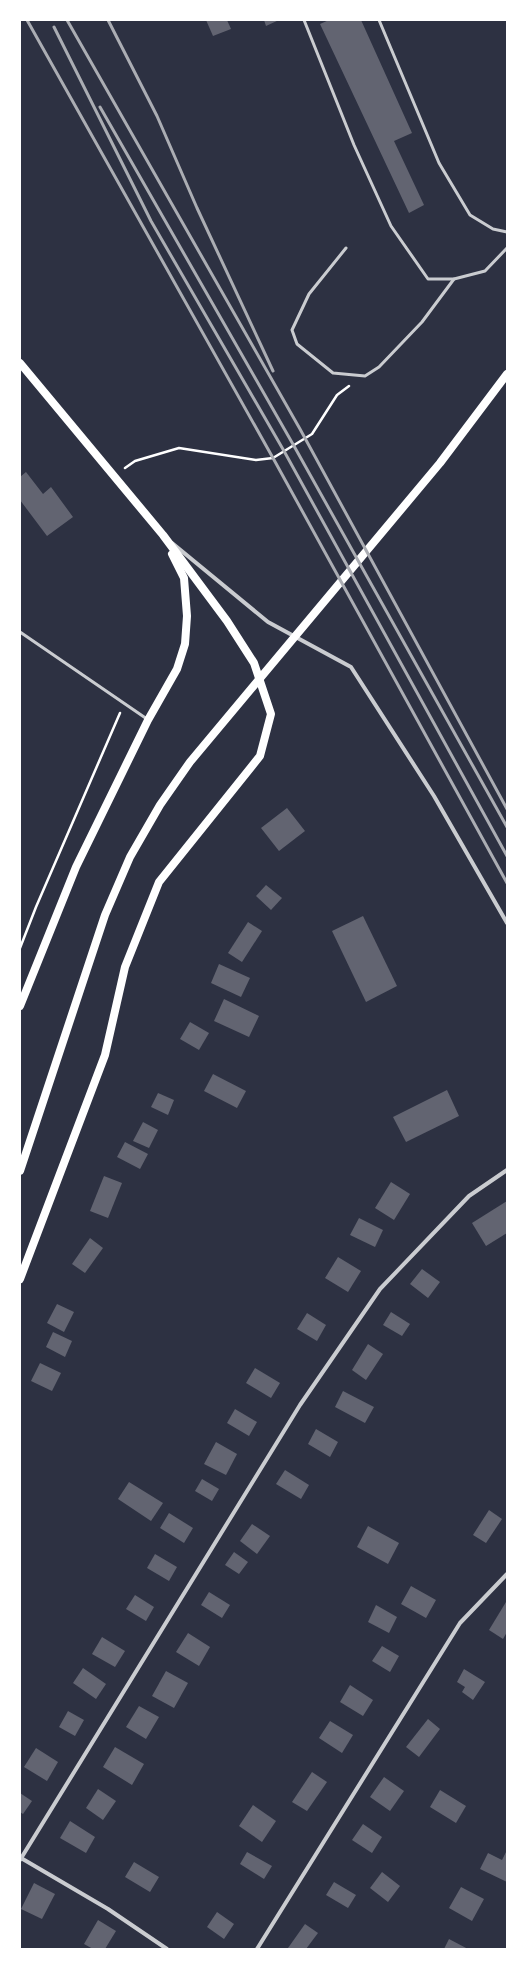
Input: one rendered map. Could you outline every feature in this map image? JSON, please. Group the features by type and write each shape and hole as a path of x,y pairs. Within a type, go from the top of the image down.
{"main road":[{"path":"20,363 163,535 227,621 254,663 271,714 260,756 159,882 125,967 105,1055 20,1279"},
{"path":"20,1171 105,915 130,857 160,805 190,762 440,463 507,374"},
{"path":"20,1006 76,867 148,720 177,669 185,644 187,616 184,578 163,535"}],"street":[{"path":"163,535 268,622 351,667 434,796 507,923"},
{"path":"167,1949 108,1909 21,1859 300,1405 380,1289 469,1196 507,1170"},
{"path":"257,1949 460,1623 507,1574"}],"lane":[{"path":"304,20 354,145 391,226 428,279 454,279 485,271 507,248"},
{"path":"379,20 439,163 470,215 493,229 507,232"},
{"path":"346,248 309,294 292,330 297,344 333,373 365,376 379,367 422,322 454,279"},
{"path":"20,632 148,720"}],"path":[{"path":"113,476 135,461 179,448 256,460 273,458 312,434 337,395 365,376"},
{"path":"20,948 39,900 124,704"}],"building":[{"path":"206,20 227,20 231,29 213,36"},
{"path":"264,20 279,20 266,26"},
{"path":"329,20 361,20 412,133 394,141 424,205 409,213 320,24"},
{"path":"26,472 43,494 51,487 73,517 47,536 20,500 20,477"},
{"path":"287,808 305,831 279,851 261,828"},
{"path":"266,885 282,898 271,910 256,896"},
{"path":"363,916 397,986 366,1002 332,931"},
{"path":"248,922 262,931 242,962 228,953"},
{"path":"219,964 250,978 241,997 211,983"},
{"path":"224,999 259,1016 249,1037 214,1021"},
{"path":"190,1022 209,1033 199,1050 180,1039"},
{"path":"213,1074 246,1091 237,1108 204,1091"},
{"path":"447,1090 459,1116 406,1142 393,1117"},
{"path":"158,1093 174,1100 168,1115 151,1107"},
{"path":"143,1122 158,1130 149,1148 133,1141"},
{"path":"125,1142 148,1154 140,1169 117,1157"},
{"path":"104,1176 122,1183 108,1218 90,1211"},
{"path":"391,1182 410,1194 394,1220 375,1208"},
{"path":"507,1201 507,1233 486,1246 472,1223"},
{"path":"359,1218 383,1230 375,1247 350,1235"},
{"path":"90,1238 103,1248 85,1273 72,1264"},
{"path":"338,1257 361,1271 348,1292 325,1278"},
{"path":"422,1269 440,1282 428,1298 410,1284"},
{"path":"57,1304 74,1312 64,1332 47,1323"},
{"path":"391,1312 410,1324 402,1336 383,1325"},
{"path":"307,1313 326,1325 317,1341 297,1329"},
{"path":"53,1332 72,1341 65,1357 46,1347"},
{"path":"368,1344 383,1354 366,1380 352,1370"},
{"path":"40,1363 61,1373 52,1391 31,1381"},
{"path":"255,1368 280,1383 271,1398 246,1383"},
{"path":"343,1391 374,1407 365,1423 335,1407"},
{"path":"235,1409 257,1422 249,1436 227,1423"},
{"path":"316,1429 338,1442 330,1457 308,1444"},
{"path":"216,1442 237,1454 226,1475 204,1464"},
{"path":"285,1470 309,1485 301,1499 276,1484"},
{"path":"202,1479 219,1489 212,1501 195,1491"},
{"path":"129,1482 163,1503 151,1521 118,1499"},
{"path":"489,1510 502,1519 486,1543 473,1535"},
{"path":"169,1513 193,1528 184,1543 160,1528"},
{"path":"252,1524 270,1536 257,1554 240,1541"},
{"path":"368,1526 399,1543 388,1564 357,1547"},
{"path":"234,1552 248,1562 239,1574 225,1565"},
{"path":"155,1554 177,1567 169,1581 147,1568"},
{"path":"411,1586 436,1600 426,1618 401,1604"},
{"path":"209,1592 230,1605 222,1618 201,1605"},
{"path":"135,1595 154,1607 146,1621 126,1609"},
{"path":"506,1602 507,1632 503,1639 489,1630"},
{"path":"376,1605 397,1617 389,1633 368,1622"},
{"path":"188,1633 210,1647 199,1666 176,1652"},
{"path":"102,1637 125,1651 115,1667 92,1654"},
{"path":"382,1646 399,1656 390,1672 372,1661"},
{"path":"83,1668 106,1684 96,1699 73,1683"},
{"path":"464,1669 485,1682 473,1700 462,1692 465,1687 457,1682"},
{"path":"166,1671 188,1683 174,1708 152,1696"},
{"path":"350,1685 373,1700 363,1716 340,1702"},
{"path":"139,1706 159,1717 146,1739 126,1727"},
{"path":"68,1711 84,1720 75,1736 59,1727"},
{"path":"428,1719 440,1729 419,1757 406,1747"},
{"path":"330,1721 353,1735 342,1753 319,1738"},
{"path":"115,1747 144,1764 132,1785 103,1767"},
{"path":"36,1748 58,1762 47,1781 24,1767"},
{"path":"312,1772 327,1782 307,1811 292,1802"},
{"path":"384,1777 404,1791 390,1811 370,1797"},
{"path":"98,1789 116,1801 103,1820 86,1808"},
{"path":"440,1790 466,1806 456,1823 430,1807"},
{"path":"20,1793 32,1801 23,1814 20,1812"},
{"path":"253,1805 276,1821 262,1842 239,1826"},
{"path":"70,1821 95,1837 86,1853 60,1838"},
{"path":"363,1824 382,1837 372,1853 352,1840"},
{"path":"507,1850 507,1882 480,1869 488,1853 502,1860"},
{"path":"247,1852 272,1866 264,1879 240,1864"},
{"path":"134,1862 159,1877 150,1892 125,1877"},
{"path":"382,1872 400,1886 388,1902 370,1888"},
{"path":"334,1882 356,1895 348,1908 326,1895"},
{"path":"34,1883 55,1894 42,1919 21,1909"},
{"path":"461,1887 484,1899 472,1921 449,1908"},
{"path":"217,1912 234,1924 224,1939 207,1927"},
{"path":"98,1920 116,1931 105,1949 93,1949 84,1944"},
{"path":"305,1924 318,1933 306,1949 289,1949 288,1948"},
{"path":"449,1939 468,1949 444,1949"}],"railway":[{"path":"27,20 273,458 507,883"},
{"path":"67,20 300,429 507,809"},
{"path":"108,20 157,116 197,208 273,371"},
{"path":"54,27 151,221 284,451 507,856"},
{"path":"100,107 294,446 507,827"}]}
